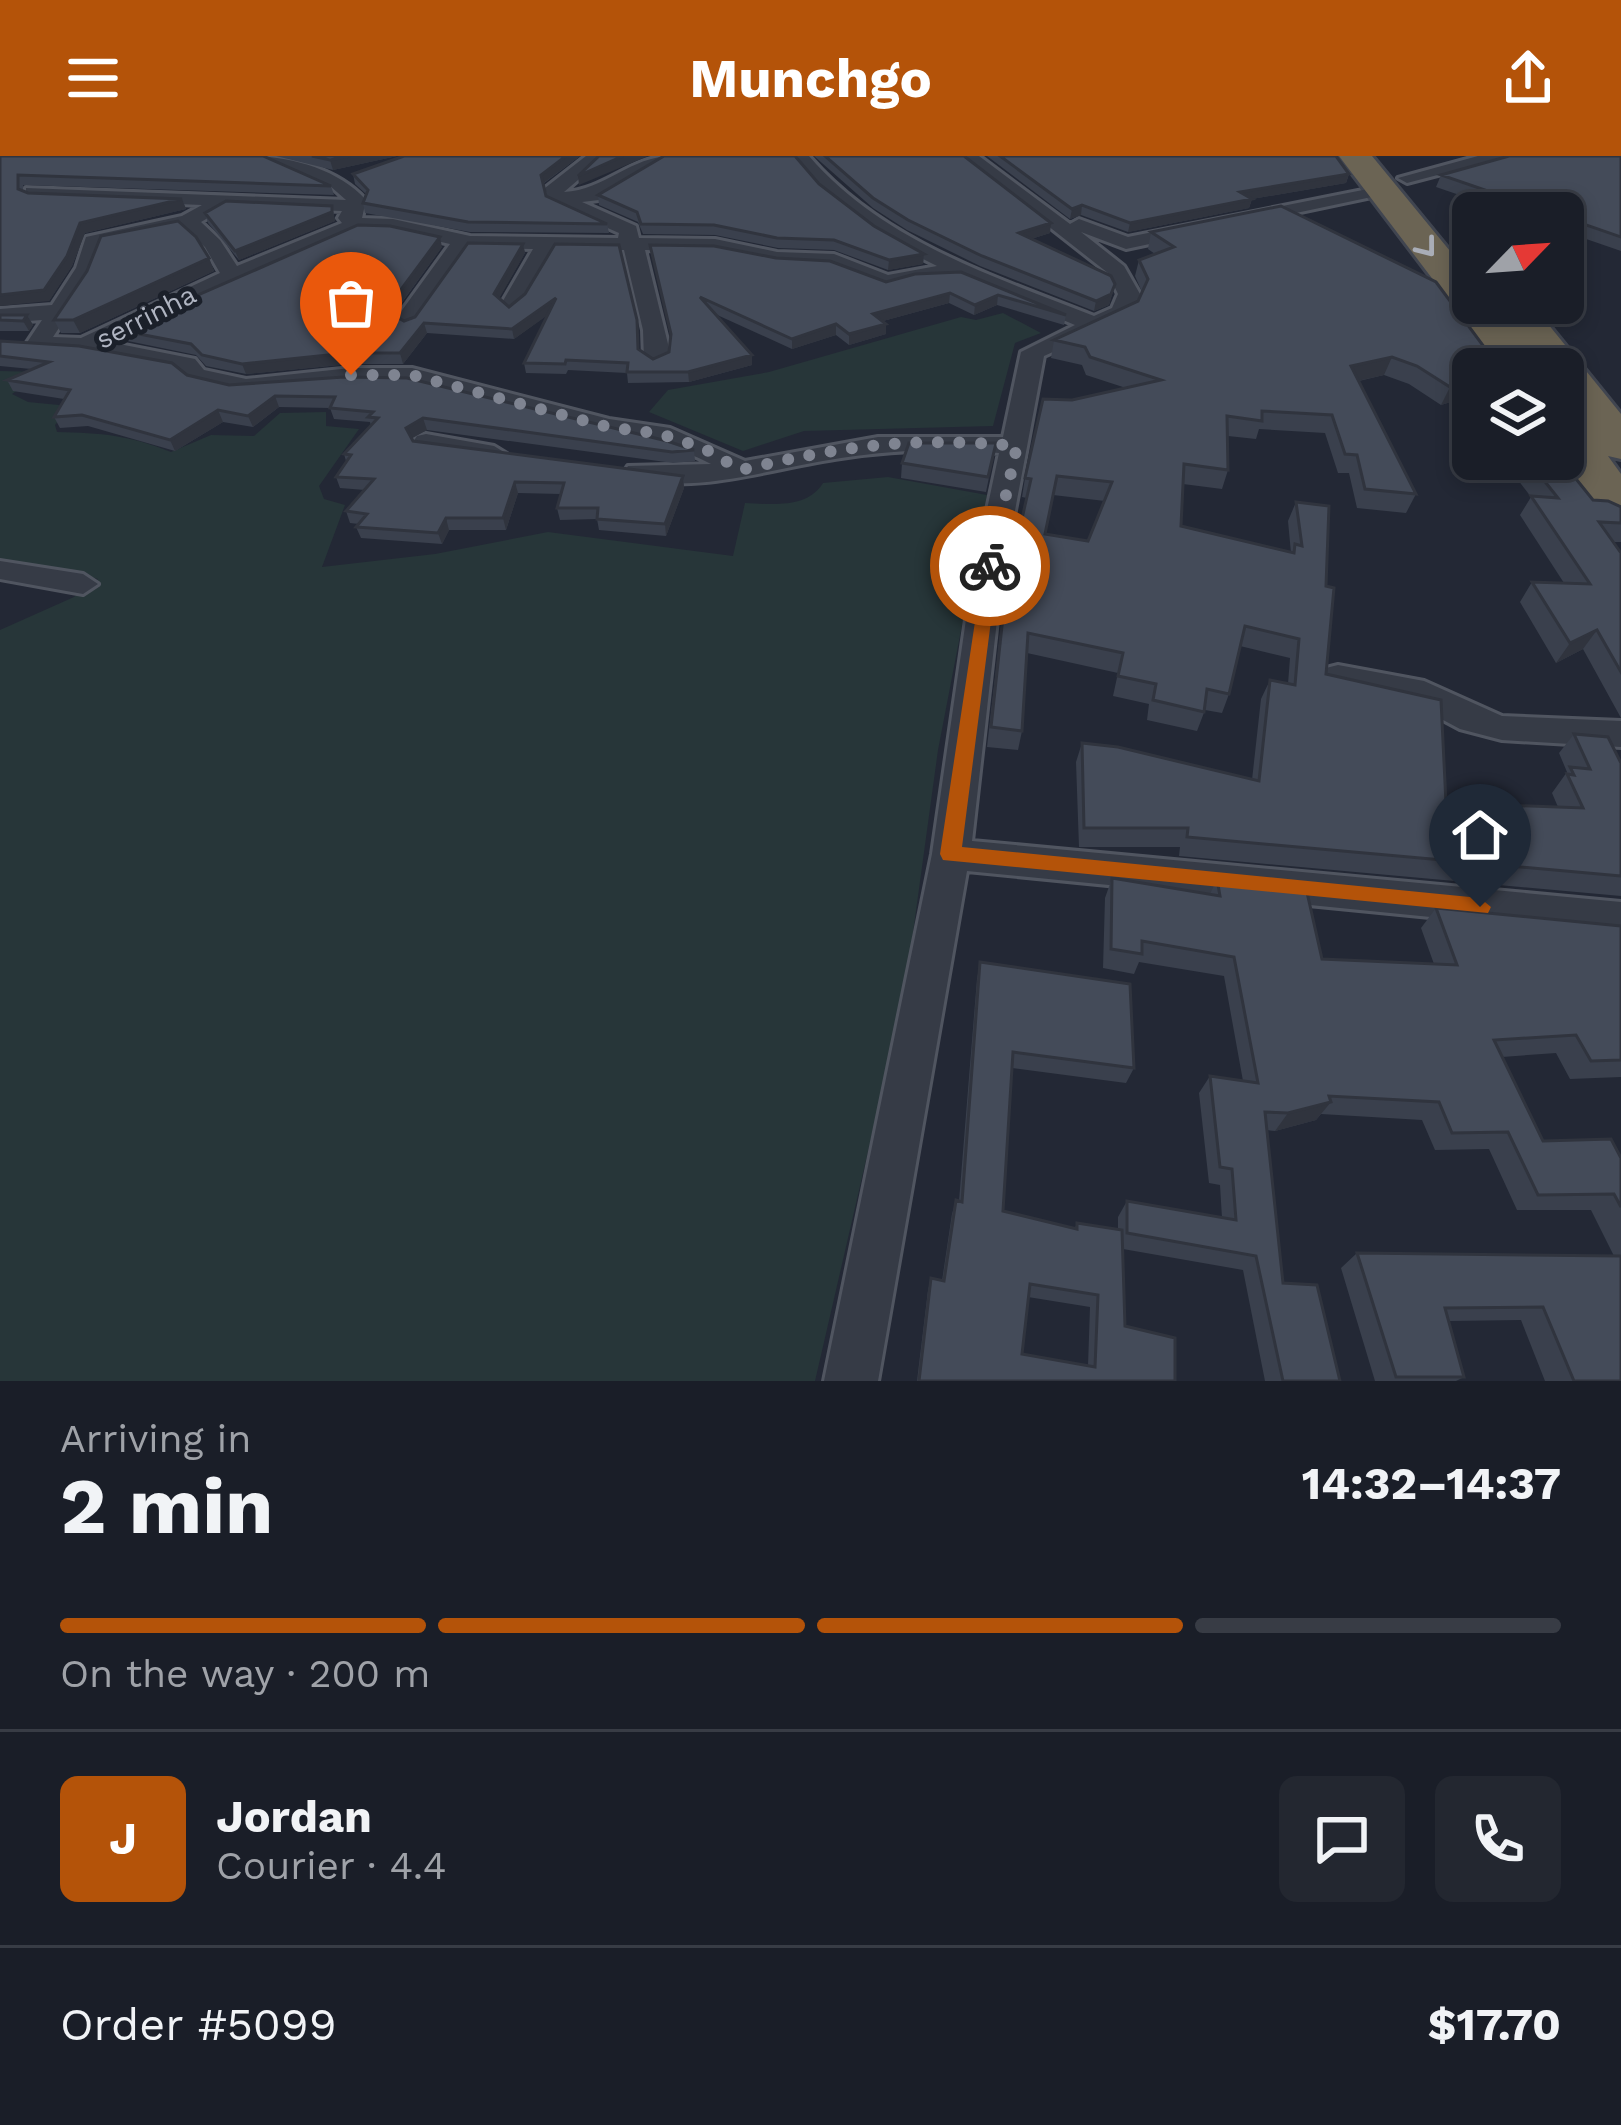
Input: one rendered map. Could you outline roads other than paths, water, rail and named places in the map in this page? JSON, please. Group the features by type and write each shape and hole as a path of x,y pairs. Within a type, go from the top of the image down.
{"highway":[{"path":"1354,156 1392,174 1452,236"},
{"path":"1392,174 1510,348"},
{"path":"1526,324 1621,445"},
{"path":"1584,457 1621,511"}],"street":[{"path":"257,156 342,178 357,200 355,215"},
{"path":"556,199 554,188 597,156"},
{"path":"556,199 592,196 663,156"},
{"path":"800,156 851,212 1095,325"},
{"path":"851,1381 951,854 986,585 1033,352 1122,312 1129,294 1117,270 968,156"},
{"path":"1020,200 1121,243 1392,174 1501,156"},
{"path":"33,193 223,201 355,215 463,239 715,245 777,258 834,260 887,282 910,274 969,270"},
{"path":"556,199 629,230 634,274 657,322 656,359"},
{"path":"85,345 29,343 88,267 93,241 188,221 223,201"},
{"name":"serrinha","path":"85,345 189,284 233,277 355,215"},
{"path":"188,221 213,244 233,277"},
{"path":"406,320 463,239"},
{"path":"511,306 520,283 547,244"},
{"path":"0,316 54,312"},
{"name":"serrinha","path":"85,345 187,364 196,374 246,386 351,375 412,375 608,427 661,434 703,448 741,470"},
{"path":"608,468 674,476 741,470 836,447 951,441 1017,446"},
{"path":"426,442 520,458"},
{"path":"0,570 83,584"},
{"path":"1338,676 1412,689 1472,719 1502,728 1621,734"},
{"path":"951,854 1621,919"}]}
